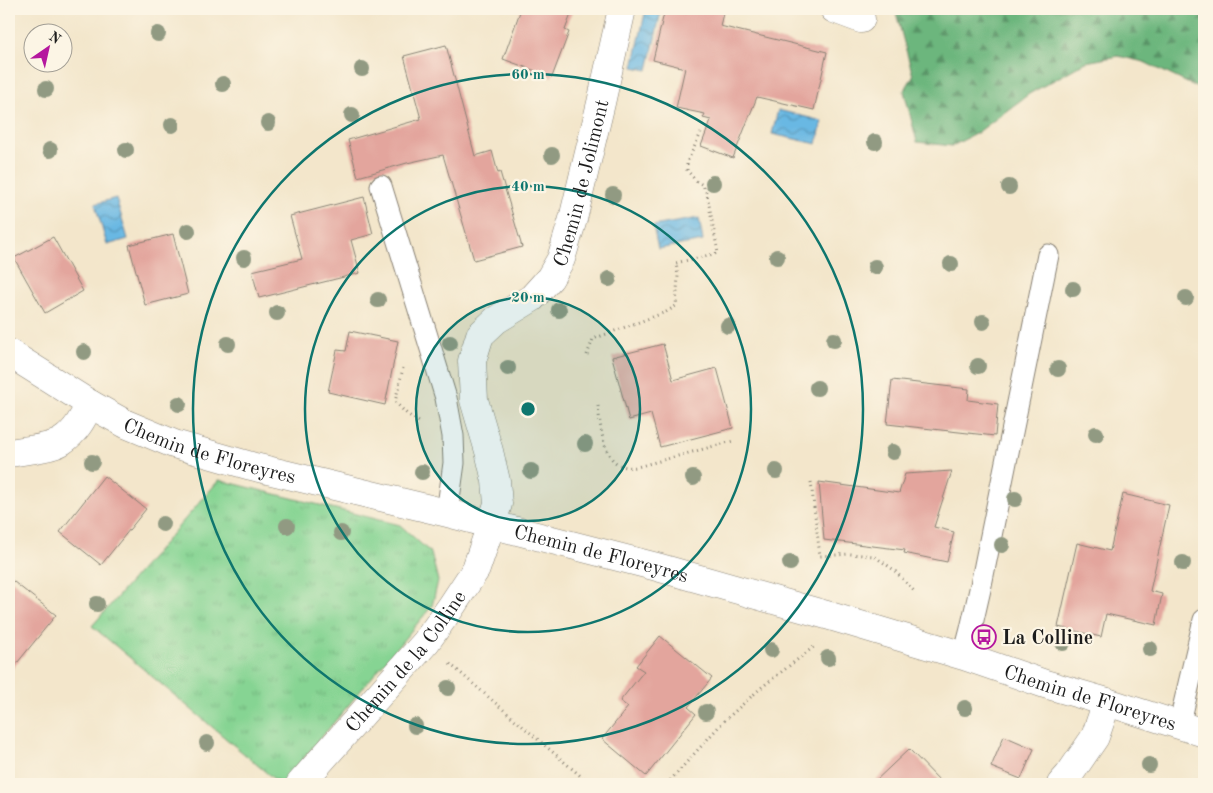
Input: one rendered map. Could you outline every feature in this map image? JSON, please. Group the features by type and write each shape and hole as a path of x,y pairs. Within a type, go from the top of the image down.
{"street":[{"name":"Chemin de Jolimont","path":"491,525 498,504 496,481 474,400 472,361 480,335 496,320 532,298 550,278 561,259 601,103 622,9"},
{"path":"834,9 861,19"},
{"name":"Chemin de Floreyres","path":"9,353 90,404 126,424 174,444 251,466 447,513 657,567 964,656 1045,684 1192,729"},
{"path":"9,453 32,450 61,442 75,430 90,404"},
{"name":"Chemin de la Colline","path":"300,784 426,642 476,569 491,525"},
{"path":"1060,784 1069,775 1095,737 1107,702"}],"lane":[{"path":"381,186 446,398 453,436 454,463 447,513"},
{"path":"964,656 981,585 1048,255"},
{"path":"1192,729 1204,620"}],"path":[{"path":"587,355 593,338 666,312 676,306 678,276 676,263 718,254 707,194 703,185 696,181 687,170 687,162 701,133"},
{"path":"598,406 601,428 608,453 615,463 627,468 733,441"},
{"path":"811,482 820,556 850,554 874,556 894,570 915,592"},
{"path":"667,784 723,722 762,687 822,641"},
{"path":"426,642 467,680 590,784"}],"green space":[{"path":"895,9 1204,9 1204,91 1144,62 1118,56 1086,62 1029,94 977,133 952,146 917,142 904,91 913,76"},
{"path":"219,480 400,525 431,553 438,581 432,606 282,784 92,626"}],"water":[{"path":"646,9 661,11 648,70 633,67"},
{"path":"778,110 822,121 817,144 772,134"},
{"path":"116,198 128,239 107,245 95,204"},
{"path":"699,218 703,241 658,249 653,226"}],"building":[{"path":"521,9 573,9 565,30 569,32 552,77 503,59"},
{"path":"665,9 724,9 720,26 827,52 814,110 757,97 733,158 701,146 711,120 703,118 705,114 676,108 685,68 653,60"},
{"path":"446,45 475,156 492,151 522,247 474,260 443,155 358,177 348,140 421,119 404,56"},
{"path":"364,197 373,234 351,240 360,273 259,298 252,271 302,259 290,216"},
{"path":"173,234 188,294 145,305 129,245"},
{"path":"53,237 83,291 45,313 14,258"},
{"path":"350,331 398,341 385,405 328,392 337,350 346,351"},
{"path":"663,344 673,380 717,368 733,428 660,447 651,414 629,420 612,357"},
{"path":"892,380 969,389 968,400 998,404 995,436 887,424"},
{"path":"952,471 934,527 954,532 947,562 904,553 905,550 824,540 819,482 899,493 905,474"},
{"path":"104,476 146,509 101,565 60,532"},
{"path":"1123,494 1169,505 1150,591 1162,594 1156,625 1106,614 1101,637 1058,627 1077,543 1110,551"},
{"path":"9,578 56,615 9,673"},
{"path":"660,636 712,678 688,707 696,714 646,776 602,739 628,707 620,701 644,671 636,666"},
{"path":"1004,736 1034,749 1021,779 991,767"},
{"path":"909,749 943,784 872,784"}],"place":[{"name":"La Colline","path":"984,637"}]}
